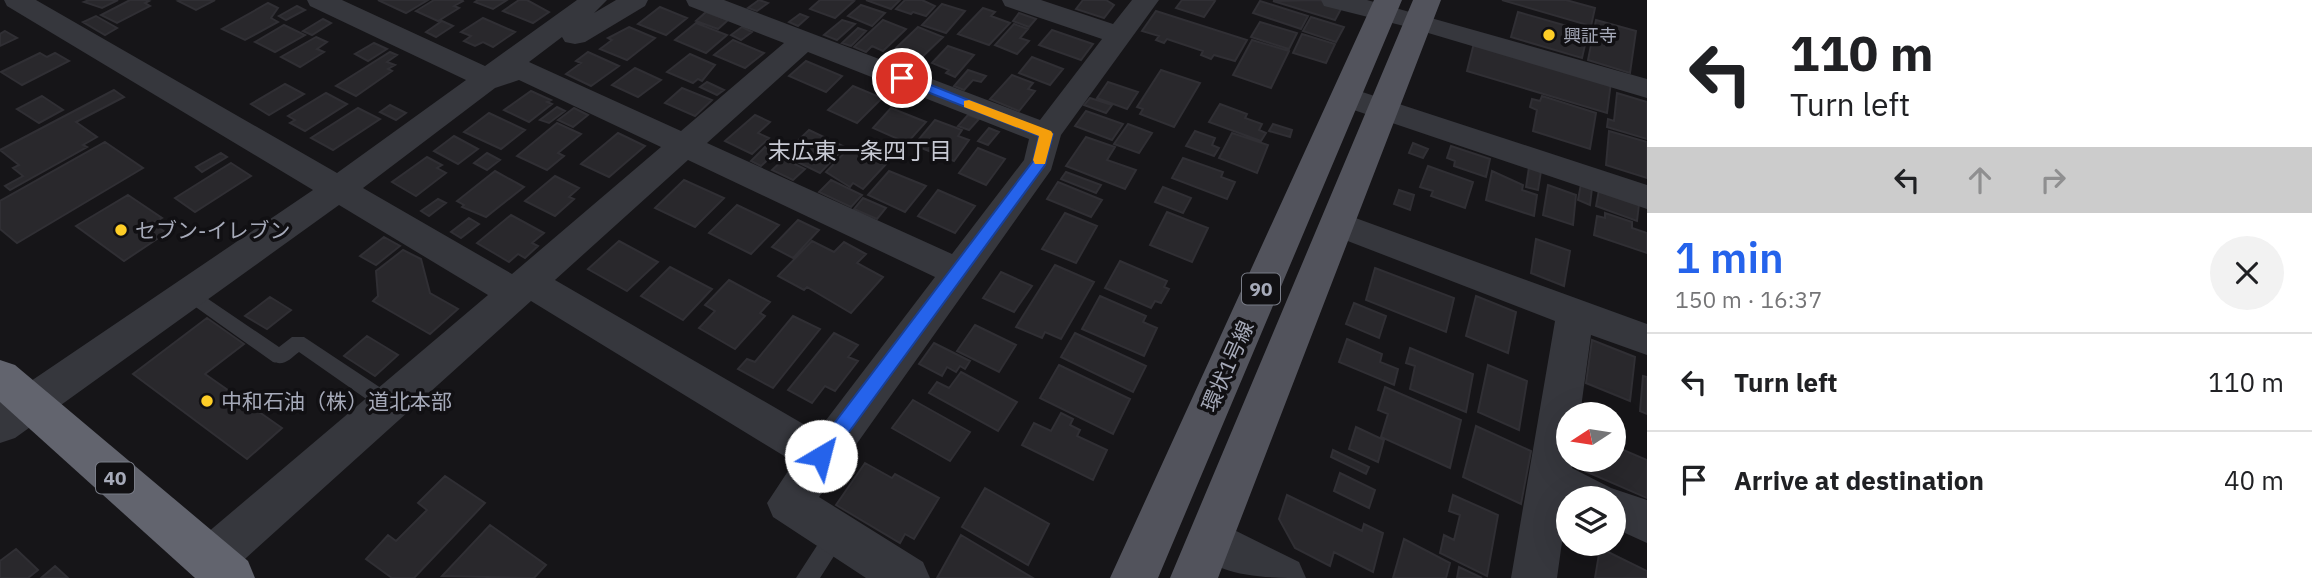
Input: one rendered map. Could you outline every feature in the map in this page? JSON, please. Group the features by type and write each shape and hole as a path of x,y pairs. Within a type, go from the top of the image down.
{"highway":[{"name":"40","path":"10,402 220,569"}],"main road":[{"name":"環状1号線","path":"1134,578 1347,97 1403,9"},
{"name":"90","path":"1202,559 1385,109 1403,9"},
{"path":"1252,309 1296,329"}],"street":[{"path":"17,0 340,188 821,456"},
{"path":"320,0 683,147 959,273"},
{"path":"505,75 592,0"},
{"path":"10,402 189,293 505,75 635,0"},
{"path":"699,0 1046,134"},
{"path":"1015,0 1121,36"},
{"path":"907,578 789,503 1040,162 1046,134 1146,0"},
{"path":"1334,0 1403,9 1647,89"},
{"path":"220,569 389,404 805,40"},
{"path":"1347,97 1647,197"},
{"path":"1339,223 1647,340"},
{"path":"1534,578 1574,313"},
{"path":"1550,479 1565,486"},
{"path":"1626,512 1647,522"},
{"path":"1202,559 1283,578"}],"lane":[{"path":"189,293 280,356 298,342 389,404"},
{"path":"807,578 836,534"}],"building":[{"path":"118,0 102,8 84,2"},
{"path":"130,0 146,0 149,1 145,3 150,6 117,23 101,15"},
{"path":"215,0 196,10 178,1"},
{"path":"378,0 428,0 406,13"},
{"path":"434,0 463,1 454,6 459,8 438,21 416,11"},
{"path":"507,0 493,9 475,2"},
{"path":"519,0 527,0 549,12 533,23 503,11"},
{"path":"759,0 768,3 757,11 748,8"},
{"path":"820,0 854,1 835,18 810,9"},
{"path":"866,0 900,0 891,9"},
{"path":"905,0 922,0 935,6 926,16 896,9"},
{"path":"1083,0 1106,0 1114,5 1104,18 1076,9"},
{"path":"1182,0 1215,1 1204,17 1176,8"},
{"path":"1320,0 1342,7 1335,20 1273,1"},
{"path":"1502,0 1566,0 1595,8 1591,26"},
{"path":"1260,1 1308,16 1301,29 1253,13"},
{"path":"268,3 278,8 271,18 278,22 245,40 222,29"},
{"path":"942,4 965,11 946,33 922,25"},
{"path":"861,5 885,13 872,26 848,16"},
{"path":"297,6 305,10 286,20 279,16"},
{"path":"660,7 687,18 666,35 638,24"},
{"path":"983,8 995,12 991,16 1010,23 989,45 958,34"},
{"path":"1156,11 1247,40 1235,61 1214,55 1211,59 1201,55 1203,51 1167,39 1164,43 1156,40 1159,36 1142,31"},
{"path":"706,12 728,20 718,29 696,21"},
{"name":"興証寺","path":"1518,12 1588,32 1582,58 1511,37"},
{"path":"1019,13 1036,19 1029,27 1013,21"},
{"path":"800,14 808,17 798,26 789,22"},
{"path":"96,16 117,28 105,35 83,22"},
{"path":"1311,17 1344,27 1336,42 1303,31"},
{"path":"483,18 515,32 493,47 483,42 475,46 464,41 471,36 461,32"},
{"path":"323,19 331,23 312,35 303,31"},
{"path":"842,20 855,24 837,40 824,35"},
{"path":"883,20 906,29 883,51 872,46 866,52 854,47"},
{"path":"1596,20 1636,31 1630,73 1588,60"},
{"path":"442,21 453,26 436,37 426,32"},
{"path":"1260,22 1297,33 1289,49 1251,37"},
{"path":"696,23 727,35 706,53 675,40"},
{"path":"1014,24 1028,29 1020,38 1029,41 1017,54 995,45"},
{"path":"284,25 305,35 275,52 255,42"},
{"path":"629,27 655,38 627,60 600,49 612,40 608,38"},
{"path":"742,27 752,32 741,40 731,35"},
{"path":"918,27 943,37 920,59 895,49"},
{"path":"858,28 866,31 851,46 842,43"},
{"path":"1052,30 1093,44 1081,60 1039,45"},
{"path":"5,31 17,38 0,46 0,34"},
{"path":"1302,34 1335,44 1326,63 1293,53"},
{"path":"316,37 327,42 317,49 324,52 300,67 281,57"},
{"path":"733,40 764,53 745,68 714,55"},
{"path":"1252,40 1289,51 1271,88 1233,75"},
{"path":"374,43 387,49 368,61 355,54"},
{"path":"1474,43 1611,82 1607,113 1467,71"},
{"path":"948,46 974,55 955,77 946,73 949,70 932,63"},
{"path":"390,52 397,55 387,62 395,65 388,69 392,71 356,96 336,86"},
{"path":"588,52 619,66 591,86 566,74 581,63 576,61"},
{"path":"40,53 47,57 55,53 69,61 22,85 1,72"},
{"path":"690,54 715,65 702,81 698,79 693,83 667,72"},
{"path":"1032,57 1063,69 1050,85 1019,73"},
{"path":"806,61 842,76 826,92 789,76"},
{"path":"916,61 927,65 918,74 907,69"},
{"path":"635,68 661,80 638,97 612,85"},
{"path":"968,70 986,76 981,82 973,80 964,90 954,86"},
{"path":"1161,70 1200,83 1174,127 1140,114 1143,109 1137,107"},
{"path":"1012,75 1033,83 1028,89 1035,91 1019,111 990,99"},
{"path":"707,82 724,90 717,95 700,87"},
{"path":"1108,82 1138,92 1127,109 1097,98"},
{"path":"285,84 304,94 269,115 251,104"},
{"path":"853,86 882,98 857,123 828,110"},
{"path":"682,88 712,100 695,116 665,103"},
{"path":"114,90 124,97 76,122 97,137 83,145 87,147 10,190 5,186 23,176 13,168 19,165 0,150"},
{"path":"902,90 910,93 898,106 889,103"},
{"path":"531,91 551,100 547,102 552,104 529,122 504,110"},
{"path":"326,93 347,104 305,131 290,123 295,120 288,116"},
{"path":"1617,93 1647,102 1647,139 1607,127 1608,119 1614,121"},
{"path":"42,96 63,110 39,123 17,109"},
{"path":"1542,96 1596,113 1590,149 1533,131 1537,110 1530,107 1532,99 1540,101"},
{"path":"1090,98 1112,105 1106,113 1084,105"},
{"path":"1220,104 1247,114 1245,118 1262,124 1259,130 1266,133 1261,141 1209,122"},
{"path":"390,105 406,113 396,120 380,112"},
{"path":"557,107 565,111 549,123 540,120"},
{"path":"358,108 380,119 333,150 311,138"},
{"path":"574,108 588,115 573,127 558,120"},
{"path":"891,108 926,122 907,143 873,128"},
{"path":"1086,111 1123,124 1112,140 1075,126"},
{"path":"489,113 525,130 501,149 464,132"},
{"path":"755,115 770,122 758,133 769,138 752,154 725,141"},
{"path":"968,115 979,119 969,130 958,126"},
{"path":"935,120 962,130 958,136 969,140 954,161 914,145"},
{"path":"557,123 581,134 558,153 564,156 547,170 517,156"},
{"path":"1128,124 1152,133 1139,153 1114,144"},
{"path":"1273,124 1292,130 1290,137 1269,131"},
{"path":"989,128 999,132 988,145 978,141"},
{"path":"809,130 845,147 820,173 783,155"},
{"path":"1195,131 1215,138 1212,145 1219,148 1214,156 1186,146"},
{"path":"1609,131 1647,142 1647,178 1606,165"},
{"path":"618,133 645,146 609,177 581,164"},
{"path":"1232,133 1268,145 1257,173 1219,158"},
{"path":"454,136 478,149 458,164 434,151"},
{"path":"1086,137 1115,147 1107,160 1136,170 1125,189 1066,166"},
{"path":"105,142 143,168 17,243 0,229 0,201"},
{"path":"1413,143 1428,149 1423,158 1409,153"},
{"path":"1451,146 1490,159 1486,177 1454,166 1455,161 1447,158"},
{"path":"765,147 776,152 761,166 751,161"},
{"path":"850,147 887,163 863,189 853,183 850,187 826,172"},
{"path":"978,148 1005,159 986,185 959,173"},
{"path":"221,153 227,157 202,172 196,167"},
{"path":"487,153 500,160 487,170 474,163"},
{"path":"427,157 442,165 437,168 446,173 416,196 392,182"},
{"path":"1183,158 1223,172 1221,177 1235,182 1227,199 1172,178"},
{"path":"784,159 805,169 793,180 772,170"},
{"path":"231,163 251,176 195,212 175,198"},
{"path":"1428,166 1473,182 1465,208 1431,196 1433,191 1420,187"},
{"path":"1529,167 1541,171 1538,190 1526,187"},
{"path":"495,171 524,187 486,217 462,207 464,205 457,201"},
{"path":"889,171 926,186 905,212 868,195"},
{"path":"1492,171 1523,185 1522,190 1537,195 1534,216 1486,200"},
{"path":"1066,172 1101,185 1096,193 1061,179"},
{"path":"555,176 579,188 569,197 574,199 555,216 525,201"},
{"path":"684,180 724,198 695,227 655,208"},
{"path":"831,180 862,195 851,207 819,192"},
{"path":"1058,182 1102,200 1091,217 1047,199"},
{"path":"1581,184 1592,188 1590,205 1578,200"},
{"path":"1548,185 1576,195 1573,225 1543,215"},
{"path":"1163,187 1191,198 1183,213 1155,202"},
{"path":"938,190 975,206 955,233 918,216"},
{"path":"1399,190 1414,195 1410,210 1394,204"},
{"path":"1599,190 1639,204 1637,221 1596,206"},
{"name":"セブン-イレブン","path":"128,195 162,218 153,223 166,233 124,261 76,226"},
{"path":"863,198 886,208 877,219 854,209"},
{"path":"438,199 446,203 429,216 421,211"},
{"path":"737,205 779,225 751,254 709,233"},
{"path":"1167,212 1208,228 1192,262 1150,245"},
{"path":"1065,213 1097,226 1076,263 1042,249"},
{"path":"1605,213 1632,222 1632,228 1647,233 1647,253 1594,235 1597,216 1605,218"},
{"path":"511,215 544,233 532,243 538,246 525,258 518,254 509,262 477,243"},
{"path":"469,218 479,224 461,238 451,232"},
{"path":"798,220 819,230 793,258 772,247"},
{"path":"384,237 400,246 376,265 360,256"},
{"path":"1536,239 1570,251 1564,286 1531,273"},
{"path":"619,241 658,262 627,291 588,269"},
{"path":"812,241 834,252 844,242 866,254 857,263 883,277 851,313 807,287 804,290 778,276"},
{"path":"403,250 421,259 430,293 458,309 430,334 373,301 378,296 376,271"},
{"path":"1120,261 1167,281 1164,287 1169,289 1161,303 1155,301 1151,308 1105,288"},
{"path":"1055,265 1094,282 1061,339 1045,332 1042,338 1016,327"},
{"path":"670,267 712,289 683,320 641,296"},
{"path":"1375,268 1454,298 1446,332 1366,300"},
{"path":"1001,272 1032,286 1014,312 983,298"},
{"path":"729,280 770,302 760,313 765,316 735,349 699,328 715,311 705,305"},
{"path":"1100,296 1146,316 1143,322 1157,328 1144,356 1082,329"},
{"path":"1476,296 1516,312 1508,353 1466,336"},
{"path":"270,297 291,310 267,329 245,316"},
{"path":"1354,303 1386,316 1379,338 1346,324"},
{"path":"793,316 820,329 773,388 738,369 747,359 755,362"},
{"name":"中和石油（株）道北本部","path":"207,318 244,344 205,374 282,428 247,459 133,374"},
{"path":"975,325 1016,345 999,372 957,351"},
{"path":"834,333 858,345 848,357 858,361 835,391 825,386 812,403 788,390"},
{"path":"1075,333 1146,366 1133,392 1061,357"},
{"path":"367,336 398,355 375,376 344,356"},
{"path":"1347,339 1382,354 1380,362 1398,369 1394,385 1339,362"},
{"path":"1592,340 1635,357 1630,401 1586,383"},
{"path":"934,343 970,361 965,369 960,366 956,372 947,367 942,376 919,364"},
{"path":"1410,348 1473,374 1466,412 1410,389 1415,366 1406,363"},
{"path":"1059,365 1130,399 1113,434 1040,398"},
{"path":"1488,365 1527,381 1519,430 1478,412"},
{"path":"961,372 1017,402 998,431 929,393 937,382 949,388"},
{"path":"1643,376 1647,377 1647,414 1640,411"},
{"path":"1385,387 1461,420 1450,468 1381,437 1388,414 1378,410"},
{"path":"913,400 970,432 950,461 892,428"},
{"path":"1061,413 1073,419 1070,425 1080,430 1077,436 1107,450 1093,480 1022,445 1034,423 1051,431"},
{"path":"1476,426 1531,451 1521,504 1463,477"},
{"path":"1356,427 1384,440 1378,462 1349,449"},
{"path":"1333,450 1369,467 1366,474 1331,457"},
{"path":"1626,451 1647,460 1647,498 1626,489 1626,486 1619,486 1587,472 1626,472"},
{"path":"865,463 892,478 895,474 939,498 914,539 905,534 900,543 836,505"},
{"path":"1340,473 1375,490 1369,508 1334,491"},
{"path":"445,476 485,503 414,578 392,578 366,559 388,535 396,541 427,510 418,503"},
{"path":"985,488 1049,524 1028,565 962,527"},
{"path":"1287,495 1362,531 1364,524 1383,533 1373,572 1334,552 1330,566 1295,548 1279,519"},
{"path":"1453,495 1498,515 1487,576 1440,553 1444,535 1454,540 1460,515 1449,511"},
{"path":"490,525 546,565 534,578 442,576"},
{"path":"961,535 1033,578 937,578"},
{"path":"1404,539 1450,563 1446,578 1393,578"},
{"path":"16,549 38,570 28,578 0,578 0,561"},
{"path":"1599,556 1616,556 1647,571 1647,578 1595,578"},
{"path":"55,566 68,578 41,578"},
{"path":"1459,567 1482,578 1457,578"}],"slow traffic":[{"path":"969,104 1046,134 1040,160"}],"place":[{"name":"興証寺","path":"1549,35"},
{"name":"セブン-イレブン","path":"121,230"},
{"name":"中和石油（株）道北本部","path":"207,401"}],"district":[{"name":"末広東一条四丁目","path":"860,150"}],"route":[{"path":"821,456 1040,162 1046,134 902,78"}]}
